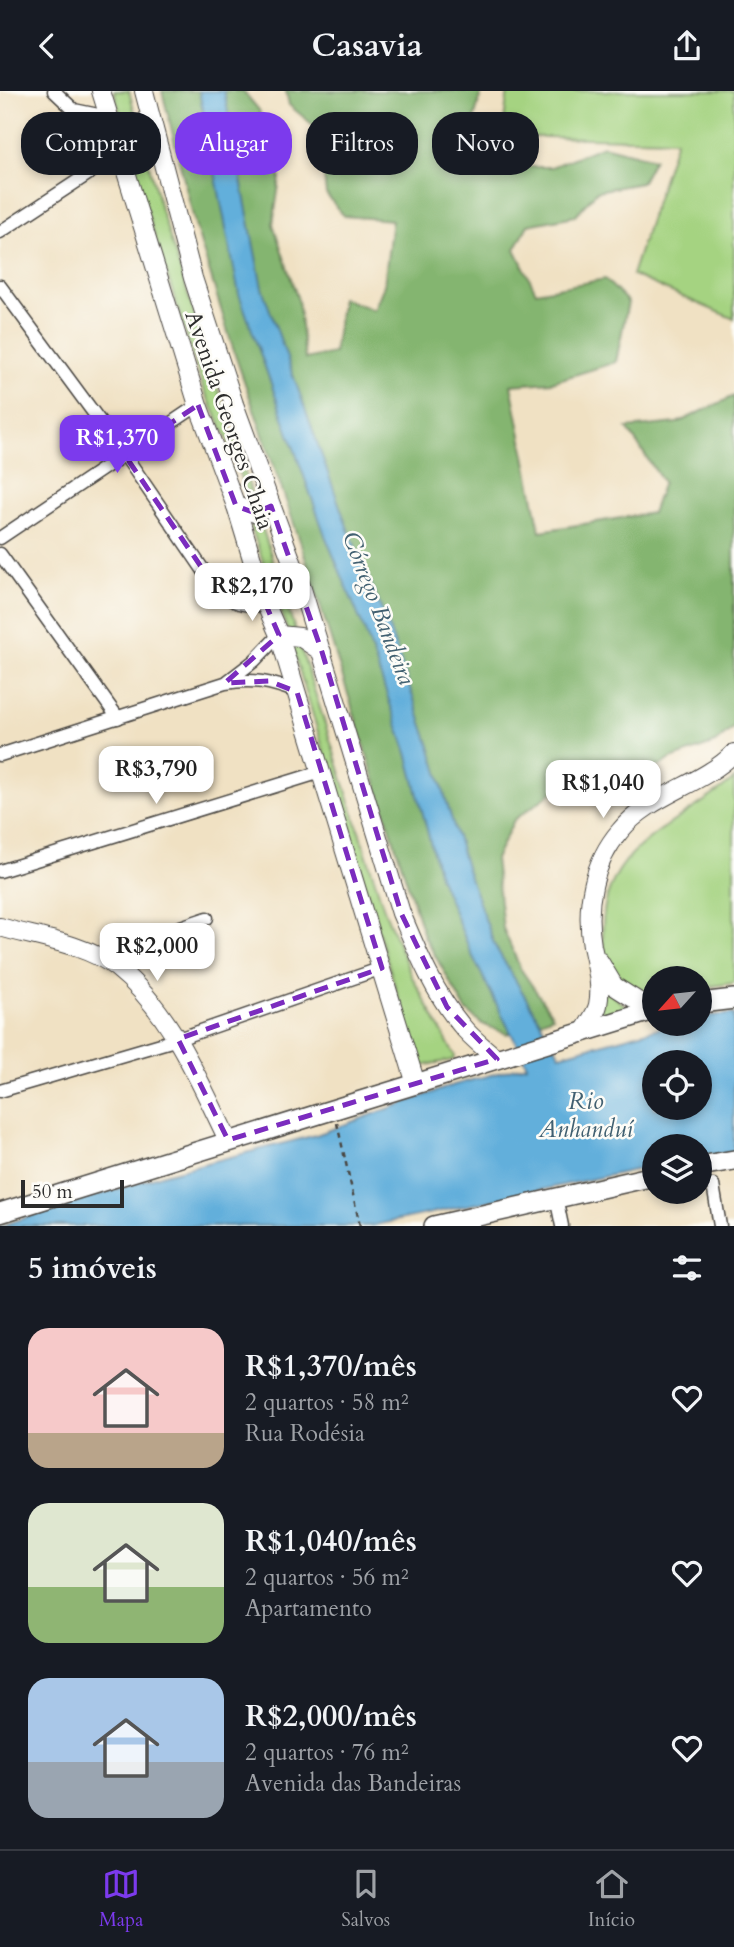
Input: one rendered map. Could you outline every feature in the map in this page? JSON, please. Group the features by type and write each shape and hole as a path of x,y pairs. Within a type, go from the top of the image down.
{"main road":[{"name":"Avenida Georges Chaia","path":"101,91 107,112"},
{"name":"Avenida Georges Chaia","path":"144,91 193,278 322,652 389,877 416,950 447,1007 462,1027 497,1059"},
{"name":"Avenida Georges Chaia","path":"126,175 198,405 236,506 265,605 279,635 416,1084"},
{"path":"236,506 256,513 271,506"},
{"path":"279,635 300,637 322,652"},
{"path":"573,1035 598,1006 599,978 593,952 590,903 603,856 619,831 639,812 699,778 734,753"},
{"path":"0,927 94,956 117,968 178,1039 228,1140"},
{"path":"593,952 614,986 642,1003"},
{"path":"712,1002 734,999"},
{"path":"0,1213 642,1013"},
{"path":"712,1164 734,1160"},
{"path":"434,1226 642,1179"}],"street":[{"path":"54,91 74,110 84,112"},
{"path":"0,232 87,175"},
{"path":"0,286 124,454 217,590 232,602 243,606 265,605"},
{"path":"0,538 198,405"},
{"path":"0,554 118,718"},
{"path":"225,683 254,661 279,635"},
{"path":"0,755 225,683 248,679 269,681 297,692"},
{"path":"0,871 321,772"},
{"path":"94,956 207,918"},
{"path":"0,1091 178,1039 382,968"},
{"path":"713,1185 720,1226"},
{"path":"556,1197 562,1226"}],"path":[{"path":"337,1122 360,1226"}],"highlighted area":[{"path":"198,405 236,506 255,513 271,506 322,652 401,913 447,1007 497,1059 228,1140 178,1039 382,968 297,692 269,681 225,683 279,635 266,605 243,606 217,590 124,454"}],"green space":[{"path":"114,91 129,91 135,112 120,112"},
{"path":"162,91 243,91 259,110 175,112 175,143"},
{"path":"286,91 482,91 476,112 432,112 432,175 539,175 539,167 551,167 603,146 654,159 641,183 597,191 575,216 528,225 515,249 536,292 605,279 628,302 616,362 552,382 511,385 540,531 652,513 663,482 627,428 677,423 734,396 734,727 715,743 671,759 603,801 558,788 514,820 495,859 503,928 520,968 553,1016 507,1034 482,1024 466,1010 424,936 299,538 235,355 196,228 183,175 279,175 273,224 298,300 305,359 334,353 342,298 374,310 384,285 392,220 344,216 326,194 324,175 418,175 418,112 306,112 306,119 289,105"},
{"path":"508,91 734,91 734,319 632,275 676,140 539,137 539,112 505,112"},
{"path":"137,175 152,175 384,909 411,975 455,1056 452,1060 422,1066 418,1062 285,623 252,530 248,499 227,438 203,388"},
{"path":"734,779 734,983 712,986 712,966 642,966 642,995 619,978 605,951 604,908 613,882 626,860 644,843"},
{"path":"604,989 631,1010 597,1018"}],"water":[{"path":"199,91 224,91 228,112 203,112"},
{"path":"216,175 240,175 262,288 348,529 388,625 431,749 466,867 495,946 560,1055 642,1033 642,1036 712,1036 712,1015 734,1014 734,1152 712,1155 712,1134 642,1134 642,1169 370,1226 0,1226 168,1173 316,1135 454,1085 527,1065 472,955 439,876 407,753 366,634 326,538 239,294"}],"water label":[{"name":"Córrego Bandeira","path":"379,608"},
{"name":"Rio Anhanduí","path":"586,1115"}]}
